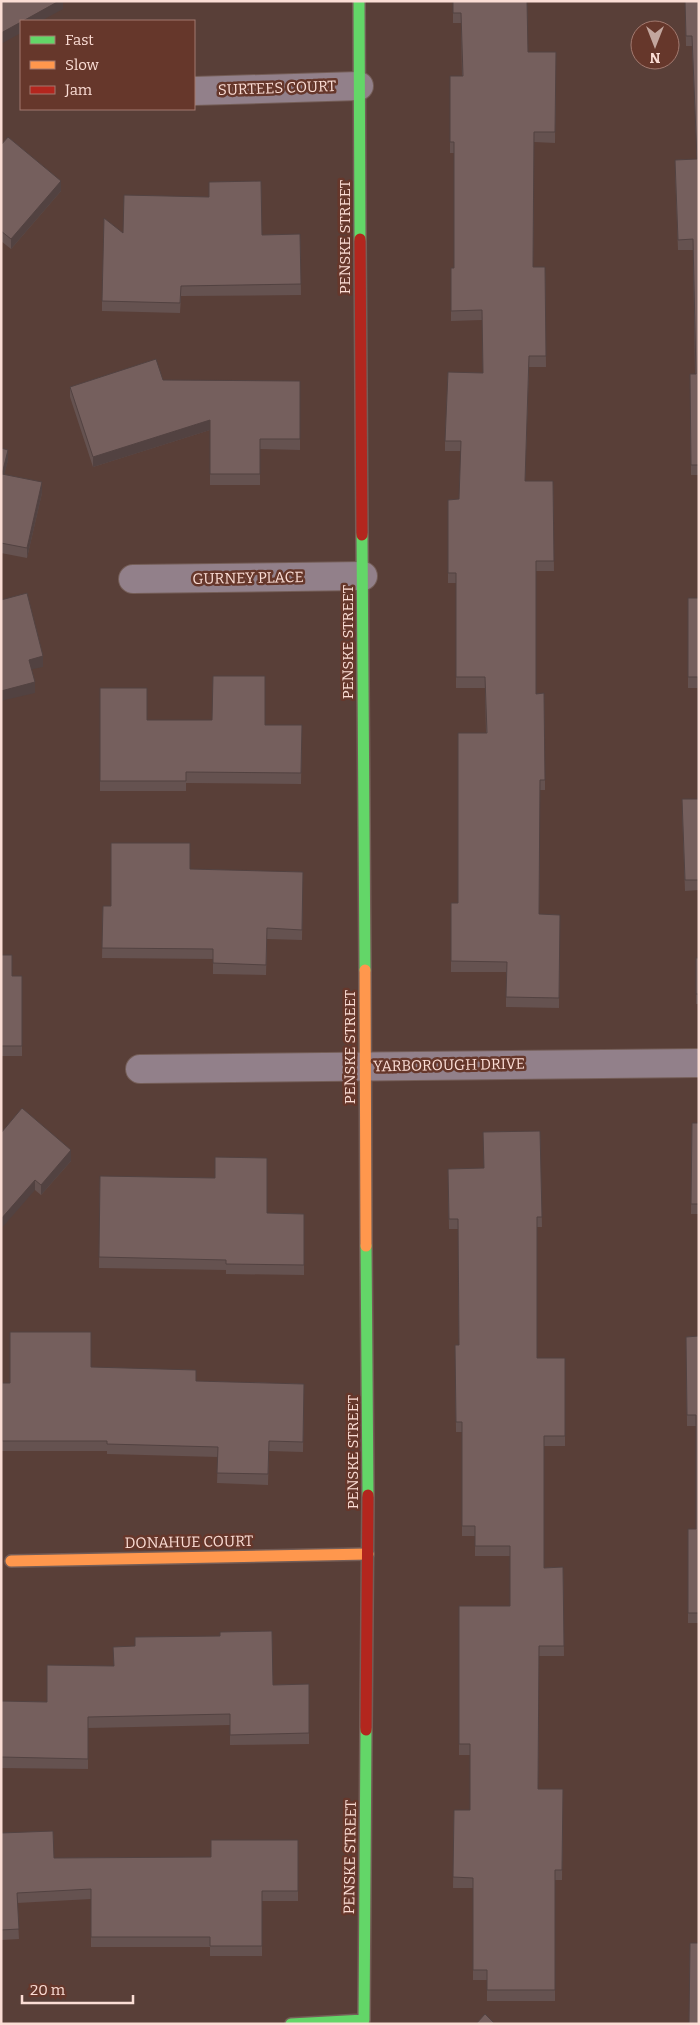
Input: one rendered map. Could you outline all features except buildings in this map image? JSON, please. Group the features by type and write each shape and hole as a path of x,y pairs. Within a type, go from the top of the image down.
{"street":[{"name":"PENSKE STREET","path":"291,2024 364,2020 368,1554 359,1"},
{"name":"SURTEES COURT","path":"195,91 360,86"},
{"name":"GURNEY PLACE","path":"133,579 363,576"},
{"name":"YARBOROUGH DRIVE","path":"140,1069 699,1063"},
{"name":"DONAHUE COURT","path":"11,1561 368,1554"}],"traffic: fast":[{"path":"359,1 360,239"},
{"path":"362,535 365,970"},
{"path":"366,1246 368,1495"},
{"path":"291,2024 364,2020 366,1730"}],"traffic: slow":[{"path":"365,970 366,1246"},
{"path":"11,1561 368,1554"}],"traffic: jam":[{"path":"360,239 362,535"},
{"path":"366,1730 368,1495"}]}
